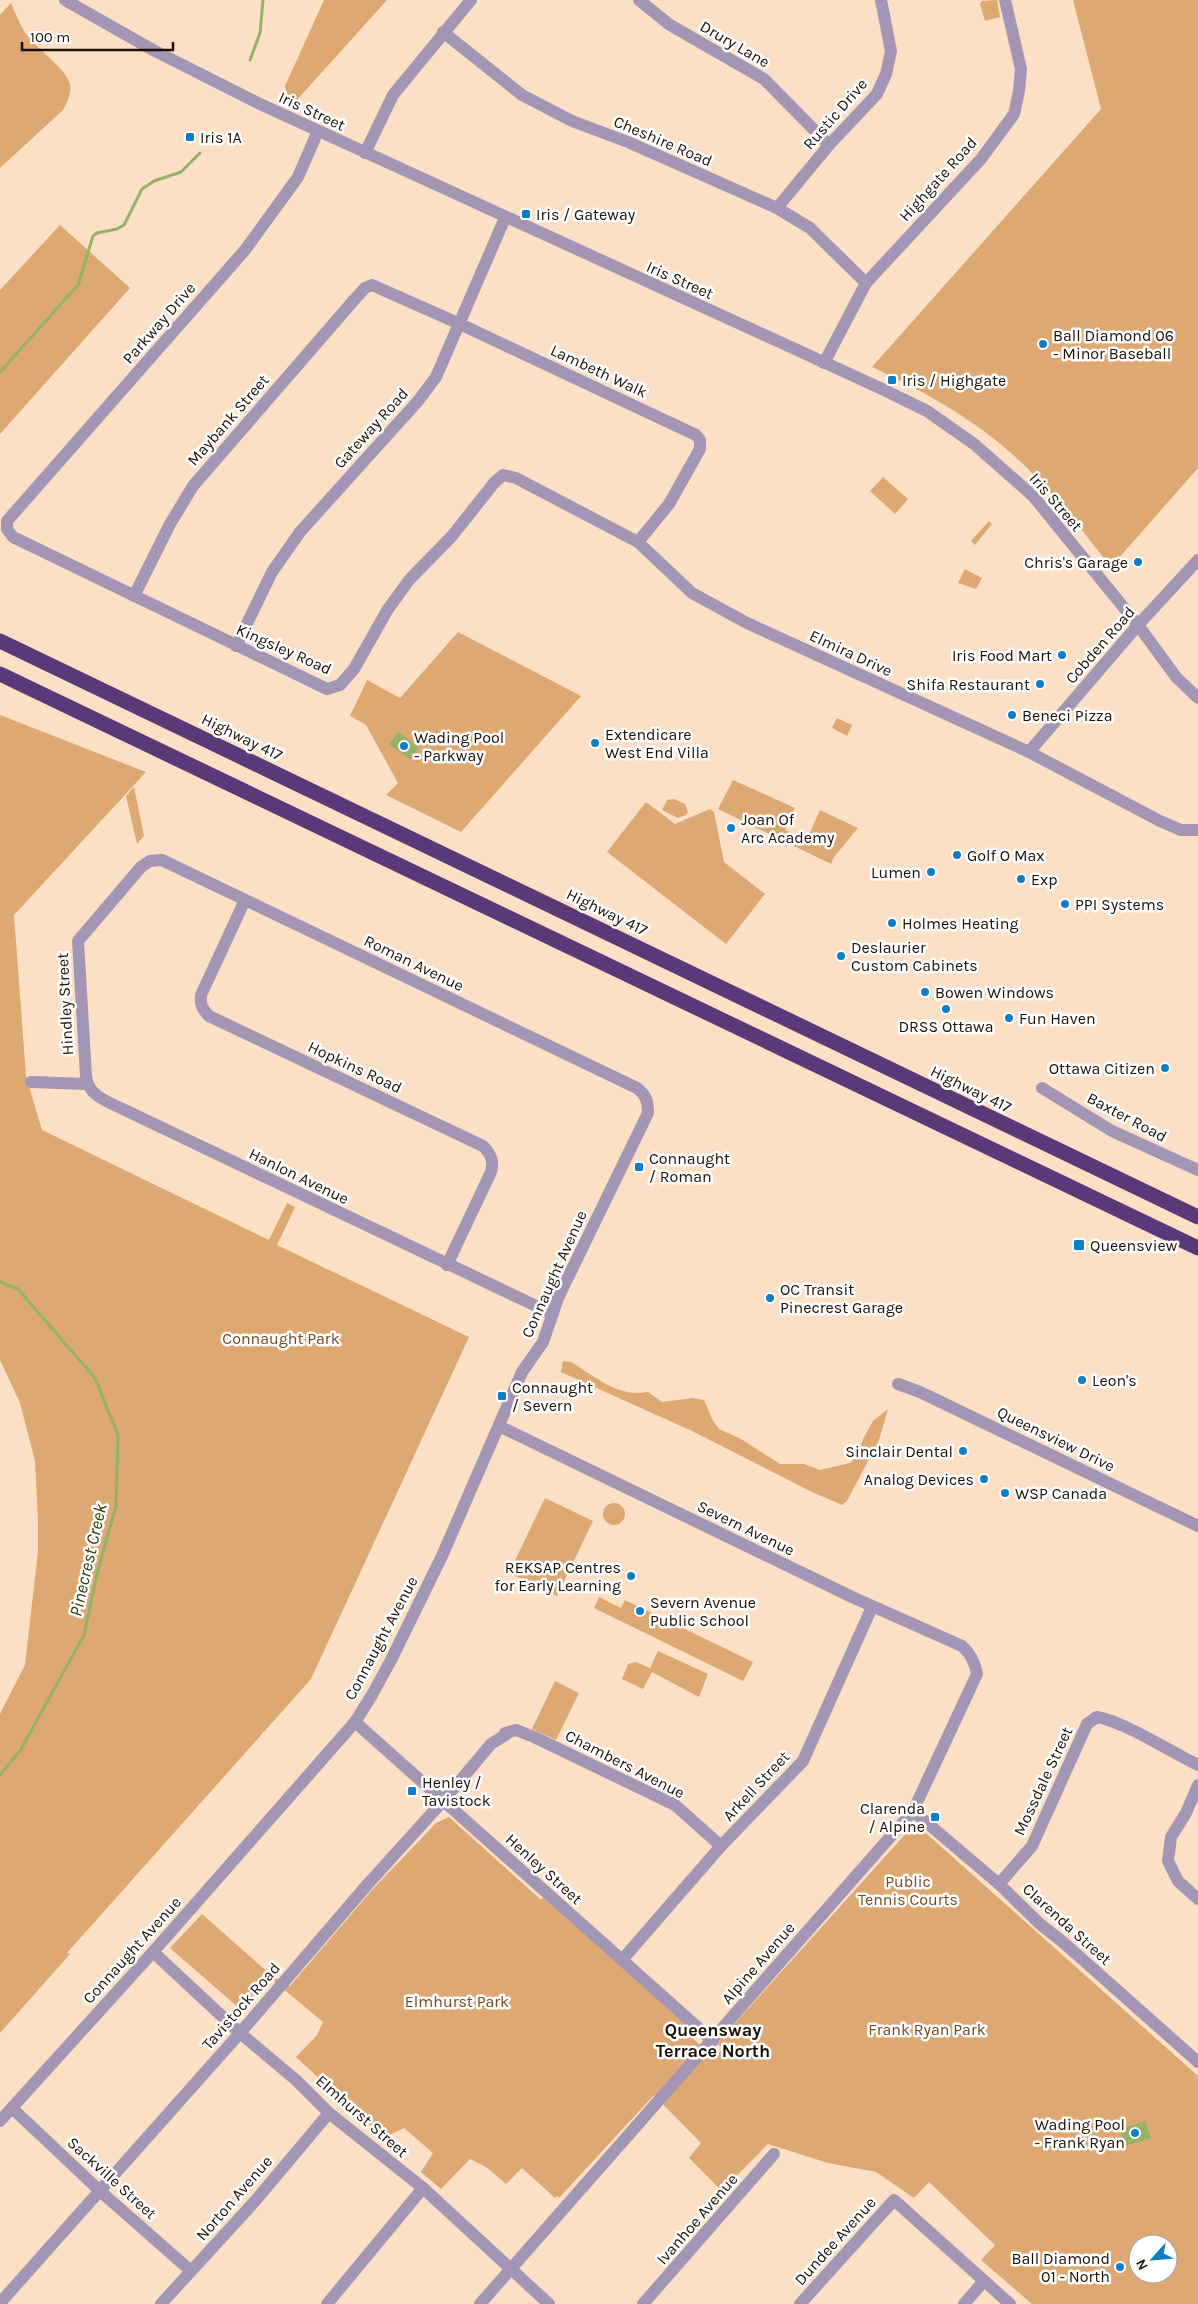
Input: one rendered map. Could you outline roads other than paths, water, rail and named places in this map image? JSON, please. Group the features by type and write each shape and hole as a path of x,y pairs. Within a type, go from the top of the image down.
{"highway":[{"name":"Highway 417","path":"0,641 1198,1217"},
{"path":"0,674 1198,1248"}],"street":[{"name":"Iris Street","path":"65,0 194,72 505,218 927,411 974,444 1033,496 1138,625 1176,677 1198,698"},
{"path":"365,153 393,95 471,0"},
{"name":"Drury Lane","path":"639,0 670,24 764,79 830,145"},
{"name":"Rustic Drive","path":"777,208 830,145 877,94 886,74 891,51 881,0"},
{"name":"Highgate Road","path":"824,363 866,283 981,159 1014,114 1021,69 1005,0"},
{"name":"Cheshire Road","path":"443,32 522,95 572,121 628,142 777,208 810,228 866,283"},
{"name":"Parkway Drive","path":"7,524 32,491 245,250 298,177 318,130"},
{"name":"Gateway Road","path":"236,646 272,572 300,532 432,383 460,324 505,218"},
{"name":"Lambeth Walk","path":"372,285 460,324 696,435 700,440 700,448 670,504 638,542"},
{"name":"Maybank Street","path":"134,596 170,524 193,486 354,300 365,288 372,285"},
{"name":"Kingsley Road","path":"7,524 7,529 14,537 327,689 340,686 354,669 388,609 410,579 452,536 494,483 503,475 507,476"},
{"name":"Elmira Drive","path":"507,476 516,478 638,542 692,593 748,623 1029,752 1160,821 1181,830 1198,830"},
{"name":"Cobden Road","path":"1029,752 1138,625 1198,560"},
{"name":"Roman Avenue","path":"150,861 162,860 637,1088 644,1094 648,1102 648,1113"},
{"name":"Hindley Street","path":"87,1084 78,940 141,868 150,861"},
{"name":"Hopkins Road","path":"245,900 201,994 200,1000 204,1011 209,1016 483,1146 489,1152 493,1165 491,1172 447,1264"},
{"path":"31,1082 87,1084"},
{"name":"Hanlon Avenue","path":"87,1084 97,1096 108,1102 552,1314"},
{"name":"Baxter Road","path":"1042,1088 1112,1131 1198,1170"},
{"name":"Connaught Avenue","path":"0,2121 153,1952 354,1722 372,1696 433,1574 525,1367 543,1342 552,1314 565,1284 648,1113"},
{"name":"Queensview Drive","path":"898,1384 920,1392 1198,1526"},
{"name":"Severn Avenue","path":"499,1426 872,1607 962,1646 969,1652 975,1662"},
{"name":"Arkell Street","path":"622,1960 721,1846 803,1761 872,1607"},
{"name":"Alpine Avenue","path":"480,2304 913,1811 976,1674 975,1662"},
{"name":"Mossdale Street","path":"1000,1884 1032,1846 1087,1724 1097,1717 1119,1725 1198,1766"},
{"name":"Henley Street","path":"354,1722 713,2040"},
{"name":"Chambers Avenue","path":"505,1733 516,1730 534,1737 675,1804 721,1846"},
{"name":"Tavistock Road","path":"0,2303 240,2033 366,1885 443,1802 491,1744 505,1733"},
{"path":"1198,1785 1186,1813 1171,1837 1168,1861 1178,1881 1198,1899"},
{"name":"Clarenda Street","path":"913,1811 1000,1884 1040,1924 1198,2062"},
{"name":"Elmhurst Street","path":"153,1952 240,2033 296,2080 329,2113 422,2188 549,2304"},
{"name":"Sackville Street","path":"12,2108 100,2191 191,2271"},
{"name":"Norton Avenue","path":"161,2304 256,2200 329,2113"},
{"name":"Ivanhoe Avenue","path":"643,2304 774,2154"},
{"path":"327,2304 422,2188"},
{"name":"Dundee Avenue","path":"800,2304 894,2200 984,2281"},
{"path":"964,2304 984,2281 1010,2304"}],"waterway":[{"name":"Pinecrest Creek","path":"250,60 260,33 263,0"},
{"name":"Pinecrest Creek","path":"0,372 78,285 93,236 124,225 142,189 154,181 181,172 200,153"},
{"name":"Pinecrest Creek","path":"0,1282 18,1289 95,1378 118,1435 116,1506 98,1570 84,1635 20,1751 0,1775"}],"place":[{"name":"Iris 1A","path":"190,137"},
{"name":"Iris / Gateway","path":"526,214"},
{"name":"Ball Diamond 06 - Minor Baseball","path":"1043,344"},
{"name":"Iris / Highgate","path":"892,380"},
{"name":"Chris's Garage","path":"1138,562"},
{"name":"Iris Food Mart","path":"1062,655"},
{"name":"Shifa Restaurant","path":"1040,684"},
{"name":"Beneci Pizza","path":"1012,715"},
{"name":"Extendicare West End Villa","path":"595,743"},
{"name":"Wading Pool - Parkway","path":"404,746"},
{"name":"Joan Of Arc Academy","path":"731,828"},
{"name":"Golf O Max","path":"957,855"},
{"name":"Lumen","path":"931,872"},
{"name":"Exp","path":"1021,879"},
{"name":"PPI Systems","path":"1065,904"},
{"name":"Holmes Heating","path":"892,923"},
{"name":"Deslaurier Custom Cabinets","path":"841,956"},
{"name":"Bowen Windows","path":"925,992"},
{"name":"DRSS Ottawa","path":"946,1009"},
{"name":"Fun Haven","path":"1009,1018"},
{"name":"Ottawa Citizen","path":"1165,1068"},
{"name":"Connaught / Roman","path":"639,1167"},
{"name":"Queensview","path":"1079,1245"},
{"name":"OC Transit Pinecrest Garage","path":"770,1298"},
{"name":"Leon's","path":"1082,1380"},
{"name":"Connaught / Severn","path":"502,1396"},
{"name":"Sinclair Dental","path":"963,1451"},
{"name":"Analog Devices","path":"984,1479"},
{"name":"WSP Canada","path":"1005,1493"},
{"name":"REKSAP Centres for Early Learning","path":"631,1576"},
{"name":"Severn Avenue Public School","path":"640,1611"},
{"name":"Henley / Tavistock","path":"412,1791"},
{"name":"Clarenda / Alpine","path":"935,1817"},
{"name":"Wading Pool - Frank Ryan","path":"1135,2133"},
{"name":"Ball Diamond 01 - North","path":"1120,2267"}],"district":[{"name":"Queensway Terrace North","path":"713,2040"}],"park label":[{"name":"Connaught Park","path":"281,1338"},
{"name":"Public Tennis Courts","path":"908,1890"},
{"name":"Elmhurst Park","path":"457,2001"},
{"name":"Frank Ryan Park","path":"927,2029"}]}
